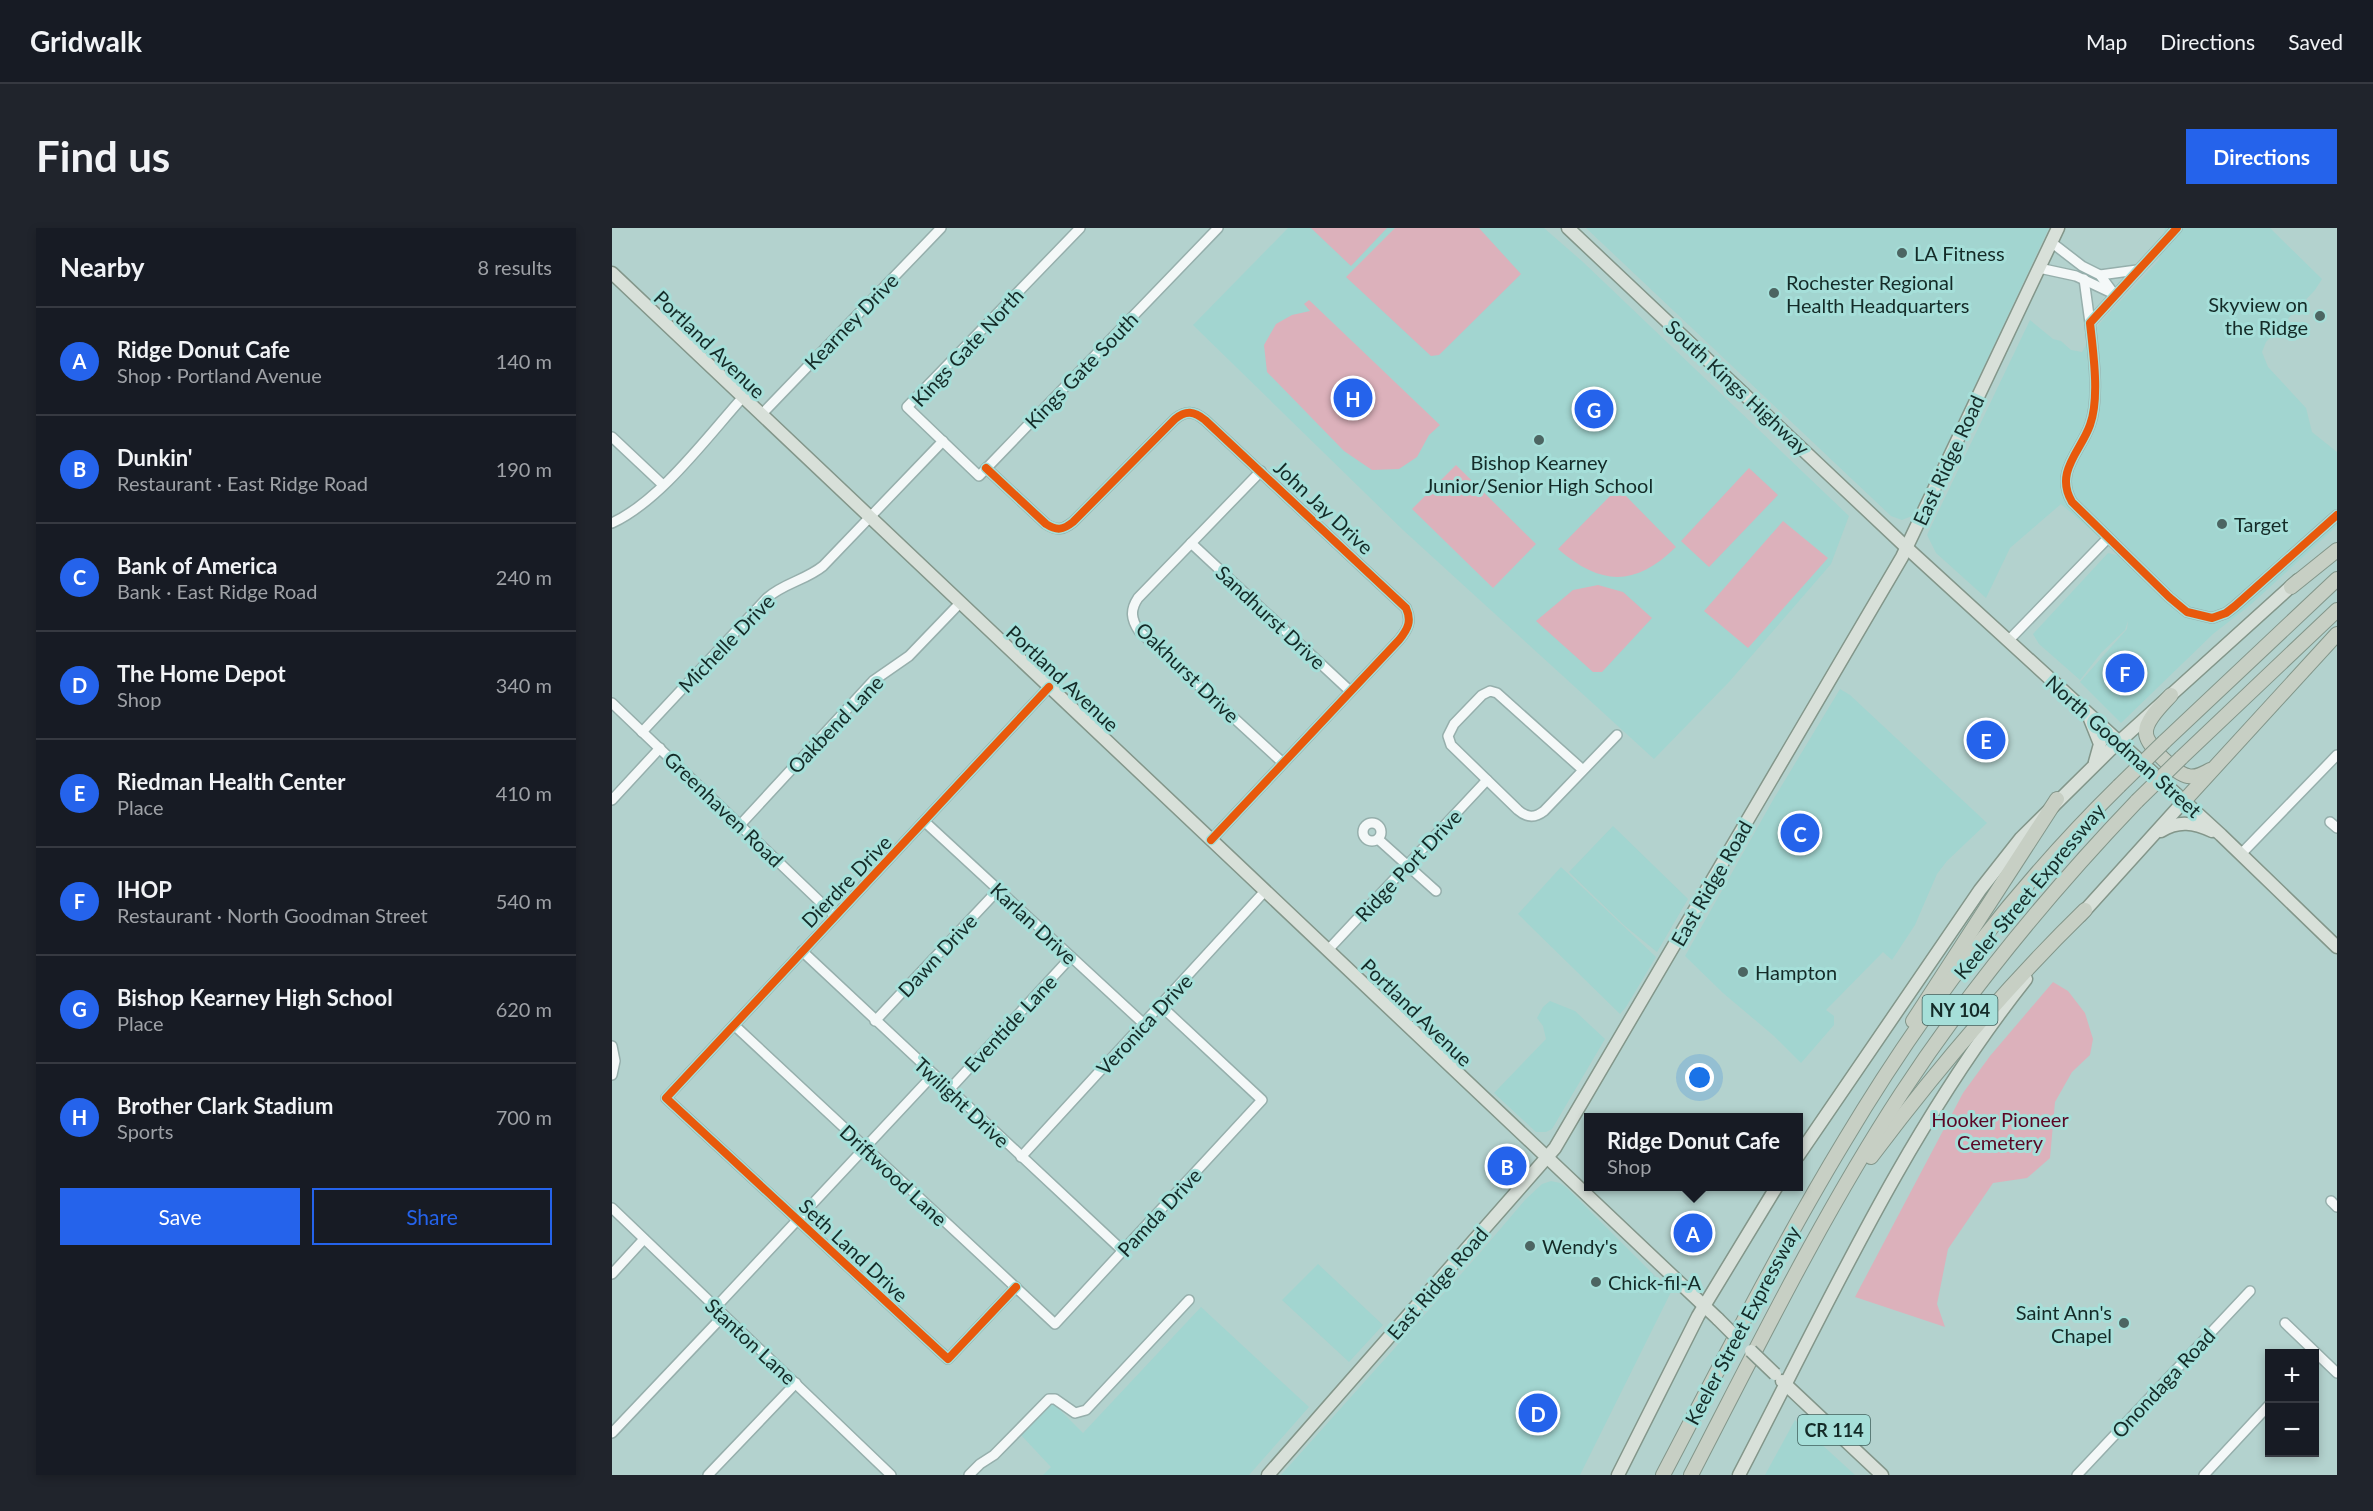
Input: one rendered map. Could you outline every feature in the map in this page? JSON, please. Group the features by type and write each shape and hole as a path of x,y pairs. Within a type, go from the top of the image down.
{"highway":[{"path":"2291,587 2337,550"},
{"name":"Keeler Street Expressway","path":"1662,1475 1797,1221 1858,1118 1902,1051 1981,944 2040,872 2119,786 2337,579"},
{"name":"Keeler Street Expressway","path":"1690,1475 1814,1241 1888,1115 1959,1011 2046,902 2137,801 2337,610"},
{"path":"2184,801 2337,633"},
{"path":"2171,694 2148,726 2146,735 2149,744 2177,771 2187,776 2202,775 2218,764"},
{"path":"1858,1118 1929,995 2058,799"},
{"path":"1814,1241 1846,1191 1905,1113 2025,971 2085,909"}],"main road":[{"name":"South Kings Highway","path":"1568,228 1907,548"},
{"name":"East Ridge Road","path":"1268,1475 1547,1158 1580,1107 1907,548 2058,228"},
{"name":"Portland Avenue","path":"612,273 1882,1475"},
{"path":"1803,1149 1987,880 2025,833 2088,770 2337,545"},
{"name":"North Goodman Street","path":"1907,548 2221,835 2337,947"},
{"path":"2082,709 2095,729 2100,744 2098,754 2088,770"},
{"path":"1739,1475 1889,1188 1933,1111 2008,1002 2085,909 2184,801"},
{"path":"2150,838 2172,825 2184,823 2203,827 2221,835"},
{"path":"1618,1475 1704,1306 1774,1191"}],"street":[{"name":"Kearney Drive","path":"761,415 941,228"},
{"name":"Kings Gate North","path":"943,441 907,407 1080,228"},
{"name":"Kings Gate South","path":"986,468 1218,228"},
{"path":"2090,323 2114,294 2177,228"},
{"path":"2051,242 2082,266 2100,275 2114,294"},
{"path":"2039,268 2059,271 2084,279 2114,294"},
{"path":"2100,275 2137,270"},
{"path":"2084,279 2090,323 2094,396 2092,419 2088,432 2071,458 2066,487 2072,502 2184,609 2195,615 2212,618 2226,613 2337,515"},
{"path":"612,523 636,510 663,485 742,397"},
{"name":"John Jay Drive","path":"986,468 1046,524 1060,530 1073,522 1182,413 1199,415 1398,599 1409,614 1405,633 1211,840"},
{"path":"612,437 663,485"},
{"path":"869,516 943,441 979,476 986,468"},
{"name":"Oakhurst Drive","path":"1261,471 1138,598 1132,610 1135,624 1283,763"},
{"name":"Michelle Drive","path":"642,732 767,598 782,586 817,570 869,516"},
{"path":"2008,640 2108,538"},
{"name":"Sandhurst Drive","path":"1191,543 1350,691"},
{"name":"Oakbend Lane","path":"740,825 873,681 909,657 960,603"},
{"name":"Dierdre Drive","path":"666,1098 1049,687"},
{"path":"1583,770 1505,698 1490,692 1482,695 1454,724 1448,736 1451,745 1522,814 1533,817 1544,811 1617,735"},
{"name":"Greenhaven Road","path":"612,703 835,916"},
{"path":"612,800 660,748"},
{"path":"2241,854 2337,755"},
{"name":"Ridge Port Drive","path":"1328,950 1487,780"},
{"name":"Karlan Drive","path":"925,822 1144,1024"},
{"path":"1378,839 1436,891"},
{"name":"Dawn Drive","path":"875,1021 998,890"},
{"name":"Veronica Drive","path":"1021,1157 1265,891"},
{"name":"Twilight Drive","path":"802,951 1123,1251"},
{"name":"Eventide Lane","path":"949,1090 1071,957"},
{"name":"Pamda Drive","path":"1056,1324 1262,1100 1161,1006"},
{"name":"Driftwood Lane","path":"734,1025 1056,1324"},
{"path":"612,1046 615,1067 612,1074"},
{"path":"715,1308 933,1075"},
{"name":"Seth Land Drive","path":"666,1098 948,1359 1016,1287"},
{"name":"Stanton Lane","path":"612,1208 891,1475"},
{"path":"612,1274 644,1239"},
{"name":"Onondaga Road","path":"2077,1475 2250,1291"},
{"path":"969,1475 994,1455 1049,1399 1054,1399 1075,1413 1086,1410 1189,1300"},
{"path":"612,1433 723,1316"},
{"path":"2285,1323 2310,1349"},
{"path":"2319,1358 2337,1373"},
{"path":"708,1475 796,1383"},
{"path":"2204,1475 2265,1409"}],"shaded area":[{"name":"Bishop Kearney Junior/Senior High School","path":"1288,228 1544,228 1583,262 1849,516 1831,564 1729,682 1654,759 1403,530 1193,325"},
{"path":"1586,228 2049,228 1916,511 1912,516 1902,520 1891,516"},
{"path":"2165,228 2270,228 2322,279 2315,290 2266,342 2262,352 2268,367 2306,408 2312,432 2337,452 2337,526 2249,606 2213,634 2121,723 2080,682 2127,629 2128,621 2125,630 2101,653 2080,680 2039,644 2033,634 2108,553 2120,556 2112,548 2061,504 2010,548 1986,598 1936,553 1927,535 2030,320 2053,339 2061,341 2071,350 2082,352 2099,324 2159,260"},
{"path":"1840,689 1850,695 1987,823 1947,861 1937,874 1915,925 1892,960 1883,952 1826,1010 1834,1016 1834,1025 1801,1063 1685,956 1773,800"},
{"path":"1613,826 1688,899 1657,952 1625,926 1569,872"},
{"path":"1561,867 1656,957 1620,1014 1518,914"},
{"path":"1550,1001 1575,1011 1605,1039 1552,1129 1546,1132 1536,1132 1494,1093 1546,1039 1543,1026 1537,1018 1543,1007"},
{"path":"1551,1181 1567,1188 1671,1292 1580,1475 1281,1475 1525,1200 1542,1184"},
{"path":"1318,1264 1383,1325 1349,1362 1282,1300"},
{"path":"1201,1307 1309,1407 1249,1475 1043,1475 1051,1467 1021,1435 1053,1403 1083,1433"},
{"path":"1795,1420 1855,1475 1765,1475"}],"green space":[{"path":"1311,228 1387,228 1351,266"},
{"path":"1395,228 1479,228 1521,274 1439,355 1431,356 1346,277"},
{"path":"1309,300 1440,425 1429,435 1417,457 1399,469 1372,470 1344,451 1267,372 1264,345 1276,324 1292,315 1310,311 1304,304"},
{"path":"1456,465 1536,544 1493,588 1412,509"},
{"path":"1749,468 1778,495 1709,567 1681,541"},
{"path":"1625,495 1676,547 1661,560 1632,575 1618,577 1589,570 1558,549 1610,496"},
{"path":"1783,521 1828,558 1748,648 1704,611"},
{"path":"1598,585 1623,592 1652,618 1602,672 1593,672 1536,621 1573,590"},
{"name":"Hooker Pioneer Cemetery","path":"2053,982 2068,991 2085,1013 2093,1039 2090,1055 2072,1072 2055,1102 2050,1158 2027,1178 1993,1183 1948,1249 1937,1304 1945,1327 1855,1297 1963,1093 1990,1056"}],"cycle path":[{"path":"2177,228 2090,323 2095,402 2086,435 2067,471 2067,491 2072,502 2187,612 2212,618 2226,613 2235,606 2337,515"},
{"path":"986,468 1046,524 1057,529 1063,528 1073,522 1175,419 1186,413 1194,413 1205,420 1406,608 1409,617 1408,625 1399,640 1211,840"},
{"path":"1016,1287 948,1359 666,1098 1049,687"}],"place":[{"name":"LA Fitness","path":"1902,253"},
{"name":"Rochester Regional Health Headquarters","path":"1774,293"},
{"name":"Skyview on the Ridge","path":"2320,316"},
{"name":"Brother Clark Stadium","path":"1353,398"},
{"name":"Bishop Kearney High School","path":"1594,409"},
{"name":"Bishop Kearney Junior/Senior High School","path":"1539,440"},
{"name":"Target","path":"2222,524"},
{"name":"IHOP","path":"2125,673"},
{"name":"Riedman Health Center","path":"1986,740"},
{"name":"Bank of America","path":"1800,833"},
{"name":"Hampton","path":"1743,972"},
{"name":"Dunkin'","path":"1507,1166"},
{"name":"Ridge Donut Cafe","path":"1693,1233"},
{"name":"Wendy's","path":"1530,1246"},
{"name":"Chick-fil-A","path":"1596,1282"},
{"name":"Saint Ann's Chapel","path":"2124,1323"},
{"name":"The Home Depot","path":"1538,1413"}]}
